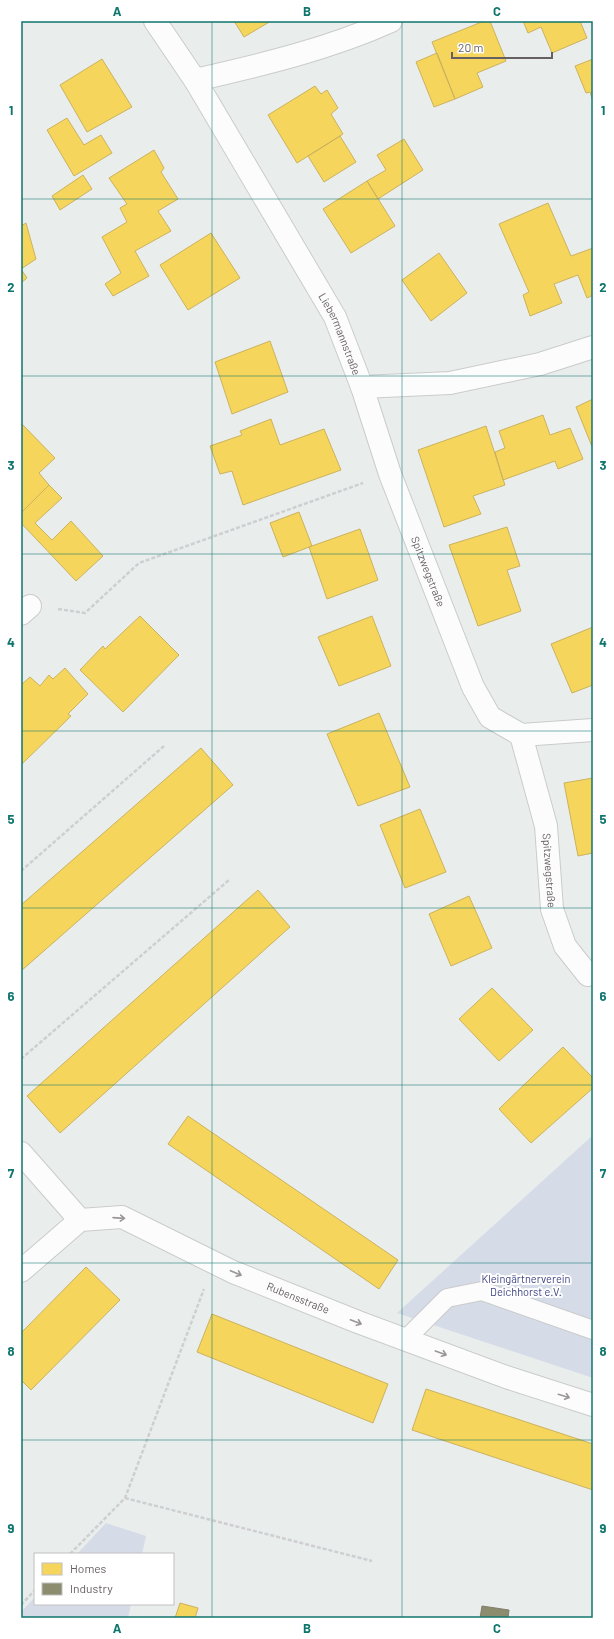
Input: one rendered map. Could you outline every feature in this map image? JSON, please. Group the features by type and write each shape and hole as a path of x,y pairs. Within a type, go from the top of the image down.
{"street":[{"name":"Liebermannstraße","path":"155,21 194,80 335,317 362,387 450,382 540,364 593,347"},
{"path":"194,80 254,67 316,49 391,21"},
{"name":"Spitzwegstraße","path":"362,387 390,474 473,687 490,717 521,735 546,826 552,909 565,946 588,975"},
{"path":"521,735 593,730"},
{"path":"21,1153 80,1220 21,1271"},
{"name":"Rubensstraße","path":"80,1220 122,1217 234,1272 358,1322 506,1377 593,1405"}],"lane":[{"path":"405,1340 447,1298 482,1291 593,1330"}],"path":[{"path":"26,610 84,613 139,563 390,474"},
{"path":"21,871 164,746"},
{"path":"21,1059 228,880"},
{"path":"71,1553 125,1498 215,1262"},
{"path":"125,1498 372,1561"},
{"path":"21,1605 34,1591"}],"green space":[{"name":"Kleingärtnerverein Deichhorst e.V.","path":"593,1135 593,1378 397,1313"},
{"path":"106,1523 146,1536 142,1553 78,1553"},
{"path":"34,1598 34,1605 131,1605 128,1618 21,1618 21,1612"}],"building: Homes":[{"path":"234,21 271,21 244,37"},
{"path":"484,21 490,21 506,61 477,73 483,87 455,99 432,42"},
{"path":"523,21 580,21 587,38 552,53 541,27 528,33"},
{"path":"437,53 455,99 434,107 416,62"},
{"path":"102,59 132,107 87,132 60,85"},
{"path":"593,59 593,101 590,92 586,93 575,66"},
{"path":"315,86 321,94 327,90 338,108 331,114 343,134 297,163 268,115"},
{"path":"67,118 84,145 101,135 112,153 74,176 47,130"},
{"path":"340,136 356,162 324,182 308,156"},
{"path":"404,139 423,170 378,199 367,181 386,170 377,155"},
{"path":"154,150 164,168 161,172 178,199 158,211 171,231 135,251 149,276 113,296 105,284 121,273 102,237 127,222 120,208 127,204 109,178"},
{"path":"83,175 92,189 60,210 52,196"},
{"path":"367,181 395,226 351,253 323,209"},
{"path":"548,203 571,256 593,248 593,295 587,298 578,275 554,284 562,303 530,316 523,295 529,292 499,224"},
{"path":"26,223 36,259 21,269 21,226"},
{"path":"211,233 240,278 188,310 160,265"},
{"path":"439,253 467,293 431,321 402,280"},
{"path":"21,269 27,278 21,283"},
{"path":"270,341 288,392 232,414 215,362"},
{"path":"593,399 593,449 576,407"},
{"path":"543,415 550,435 570,428 583,459 558,469 555,461 503,480 495,452 505,448 499,431"},
{"path":"271,419 280,445 324,429 341,470 243,505 232,471 220,474 210,446 242,435 240,431"},
{"path":"21,423 55,458 39,473 49,485 21,513"},
{"path":"486,426 505,485 473,496 481,514 444,527 418,450"},
{"path":"49,485 62,498 35,523 52,540 71,521 103,556 76,581 21,523 21,513"},
{"path":"299,512 312,546 283,557 270,523"},
{"path":"507,527 520,566 507,570 521,611 478,626 449,545"},
{"path":"360,529 378,580 327,599 309,547"},
{"path":"140,616 179,655 123,712 80,670 103,646 105,649"},
{"path":"372,616 391,666 339,686 318,637"},
{"path":"593,627 593,685 572,693 551,644"},
{"path":"65,668 88,694 68,714 71,716 21,765 21,685 30,677 40,686 49,675 53,679"},
{"path":"379,713 410,787 358,806 327,734"},
{"path":"201,748 233,785 21,971 21,905"},
{"path":"593,778 593,853 578,856 564,783"},
{"path":"420,809 446,872 405,888 380,825"},
{"path":"258,890 290,927 60,1133 27,1096"},
{"path":"469,896 492,948 451,966 429,914"},
{"path":"492,988 533,1030 499,1061 459,1019"},
{"path":"563,1047 593,1078 593,1088 531,1143 499,1109"},
{"path":"188,1116 398,1260 379,1289 168,1144"},
{"path":"86,1267 120,1300 31,1390 21,1380 21,1333"},
{"path":"212,1314 388,1384 373,1423 197,1352"},
{"path":"426,1389 593,1444 593,1490 412,1430"},
{"path":"180,1603 198,1608 195,1618 175,1618"}],"building: Industry":[{"path":"482,1606 509,1610 508,1618 480,1618"}]}
